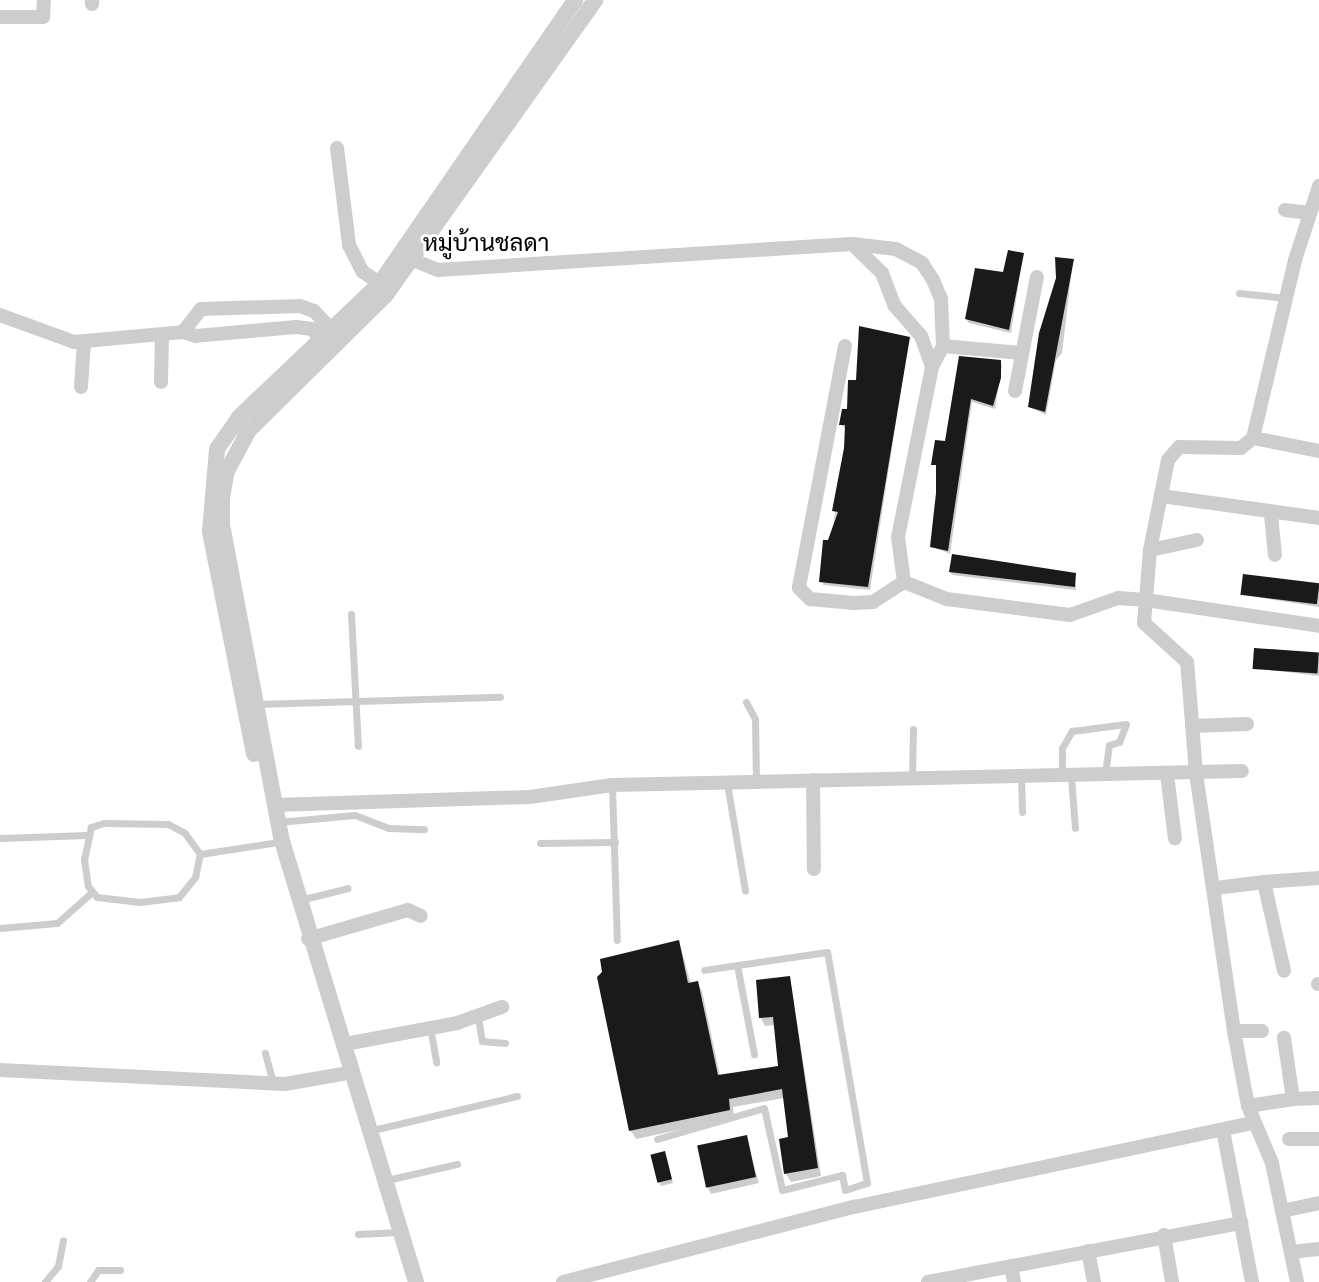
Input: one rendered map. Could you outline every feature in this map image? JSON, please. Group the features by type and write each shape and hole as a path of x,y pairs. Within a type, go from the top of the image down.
{"street":[{"path":"0,17 43,17 44,0"},
{"path":"416,1282 345,1044 308,939 278,822 222,523 227,471 249,430 385,296 408,256 575,0"},
{"path":"407,1282 272,843 210,531 210,491 217,449 239,417 408,256 595,0"},
{"path":"337,148 349,245 363,272 380,283"},
{"path":"1297,1282 1267,1144 1254,1123 1248,1106 1234,1032 1216,888 1196,773 1187,662 1144,623 1150,550 1168,460 1179,447 1240,448 1253,438 1287,298 1319,186"},
{"path":"1285,210 1310,213"},
{"path":"408,256 438,270 852,244 896,249 921,263 941,299 943,346 932,367 898,537 904,582"},
{"path":"852,244 882,273 894,305 921,336 932,367"},
{"path":"1015,391 1037,277"},
{"path":"183,332 201,309 288,307 314,310 327,335"},
{"path":"288,307 288,328"},
{"path":"0,315 84,342 162,336 183,332 196,336 288,328 312,329 327,335"},
{"path":"161,382 162,336"},
{"path":"81,387 84,342"},
{"path":"846,346 799,588 810,599 854,603 873,602 904,582"},
{"path":"943,346 1022,353"},
{"path":"1253,438 1319,451"},
{"path":"1161,496 1272,516 1319,518"},
{"path":"1272,516 1275,555"},
{"path":"1150,550 1197,540"},
{"path":"904,582 947,599 1070,615 1118,598 1146,600 1319,626"},
{"path":"1192,726 1247,724"},
{"path":"275,805 530,797 612,785 912,777 1021,779 1242,771"},
{"path":"1167,774 1175,839"},
{"path":"813,780 814,869"},
{"path":"1216,888 1319,878"},
{"path":"1264,882 1284,971"},
{"path":"308,939 408,910 421,916"},
{"path":"345,1044 478,1017 502,1007"},
{"path":"1234,1032 1262,1031"},
{"path":"1284,1038 1293,1099"},
{"path":"0,1070 273,1083 344,1074"},
{"path":"1248,1106 1293,1099 1319,1098"},
{"path":"563,1282 854,1207 1254,1123"},
{"path":"1223,1131 1252,1282"},
{"path":"1289,1139 1319,1139"},
{"path":"1282,1211 1319,1203"},
{"path":"933,1282 1164,1235 1240,1222"},
{"path":"1164,1235 1172,1282"},
{"path":"1291,1251 1319,1249"},
{"path":"1088,1251 1094,1282"},
{"path":"1011,1266 1014,1282"}],"lane":[{"path":"1239,292 1287,298"},
{"path":"351,614 358,746"},
{"path":"257,704 500,697"},
{"path":"746,702 754,719 756,781"},
{"path":"1076,828 1062,748 1072,731 1126,724 1127,731 1106,754 1105,776"},
{"path":"912,777 913,729"},
{"path":"1021,779 1022,812"},
{"path":"727,783 745,891"},
{"path":"612,785 617,940"},
{"path":"278,822 355,815 389,828 424,830"},
{"path":"0,838 87,835 104,823 168,824 185,833 200,854 195,877 179,897 121,902 92,892"},
{"path":"87,835 84,859 92,892"},
{"path":"540,843 615,842"},
{"path":"200,854 272,843"},
{"path":"298,901 348,888"},
{"path":"0,928 57,922 92,892"},
{"path":"657,1139 764,1108 782,1190 842,1175 845,1190 867,1183 827,952 704,970"},
{"path":"737,965 754,1054"},
{"path":"478,1017 482,1041 505,1043"},
{"path":"430,1027 436,1062"},
{"path":"265,1053 273,1083"},
{"path":"372,1130 517,1096"},
{"path":"387,1180 457,1164"},
{"path":"851,1188 854,1207"},
{"path":"358,1234 393,1232"},
{"path":"45,1282 58,1266 63,1240"},
{"path":"90,1282 98,1270 120,1270"}],"building":[{"path":"1008,250 1024,253 1009,330 965,319 975,268 1003,272"},
{"path":"1055,257 1074,259 1045,412 1028,407 1039,333 1056,278"},
{"path":"859,326 910,337 868,587 819,582 823,540 828,540 838,512 832,511 844,448 845,425 839,425 842,409 847,409 848,380 856,380"},
{"path":"959,356 1001,360 1001,378 993,406 971,399 948,551 930,547 936,493 936,465 931,465 935,440 945,441"},
{"path":"952,554 1076,573 1075,587 949,572"},
{"path":"1243,574 1319,583 1317,604 1240,595"},
{"path":"1254,648 1319,653 1317,673 1253,669"},
{"path":"679,940 688,983 698,981 718,1075 778,1066 773,1017 759,1018 756,980 790,976 818,1168 784,1174 779,1139 788,1137 782,1089 729,1099 730,1110 629,1131 597,977 602,972 600,959"},
{"path":"747,1135 756,1177 706,1188 697,1146"},
{"path":"665,1151 672,1179 657,1183 650,1155"}],"district":[{"name":"หมู่บ้านชลดา","path":"486,244"}]}
